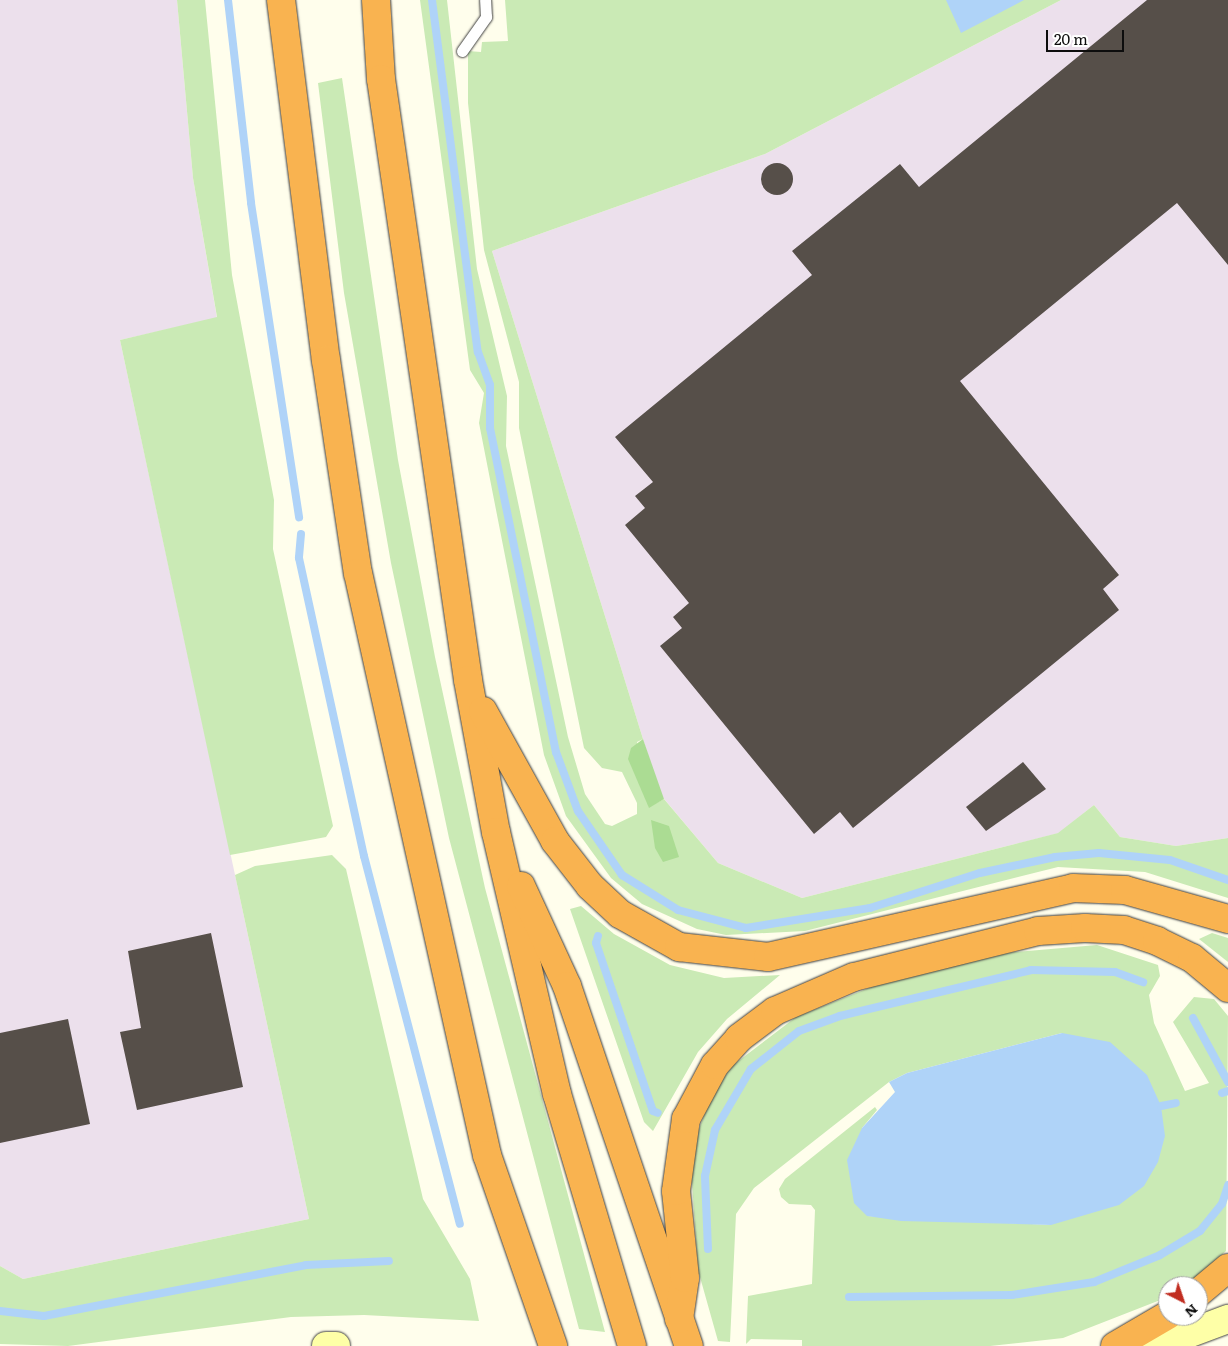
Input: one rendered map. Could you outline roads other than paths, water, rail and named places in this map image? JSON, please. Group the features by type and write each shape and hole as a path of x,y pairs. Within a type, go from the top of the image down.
{"highway":[{"path":"281,0 326,360 358,573 487,1156 553,1346"},
{"path":"376,0 381,78 468,680 496,832 557,1094 632,1346"},
{"path":"468,680 512,768 555,842 590,886 635,924 679,947 768,957 1073,888 1125,890 1228,919"},
{"path":"496,832 567,986 689,1346"},
{"path":"679,1319 685,1278 676,1191 686,1120 715,1065 739,1038 775,1012 854,977 1038,931 1085,928 1124,930 1157,941 1192,958 1228,988"},
{"path":"1208,1285 1228,1268"},
{"path":"537,1302 544,1346"},
{"path":"1115,1346 1158,1321"}],"street":[{"path":"1156,1346 1228,1319"},
{"path":"326,1346 336,1346"}],"lane":[{"path":"462,51 486,17 485,0"}],"water":[{"path":"946,0 1024,0 961,33"},
{"path":"1062,1033 1110,1042 1147,1075 1161,1106 1165,1136 1158,1162 1144,1186 1119,1205 1051,1225 901,1221 867,1216 854,1203 847,1160 862,1128 895,1092 889,1082 907,1073"}],"waterway":[{"path":"228,0 251,203 299,517"},
{"path":"432,0 478,352 490,385 490,428 556,752 578,811 622,875 678,910 746,928 870,908 980,873 1055,857 1099,853 1170,860 1228,880"},
{"path":"301,534 299,558 364,856 460,1224"},
{"path":"598,936 596,943 653,1111 658,1113"},
{"path":"708,1249 705,1176 715,1130 751,1069 799,1031 840,1016 1031,970 1115,972 1143,982"},
{"path":"1193,1018 1228,1082"},
{"path":"1222,1093 1228,1091"},
{"path":"1161,1106 1176,1103"},
{"path":"849,1297 1012,1295 1094,1282 1160,1255 1200,1231 1222,1204 1228,1185"},
{"path":"0,1311 44,1316 306,1265 389,1261"}]}
